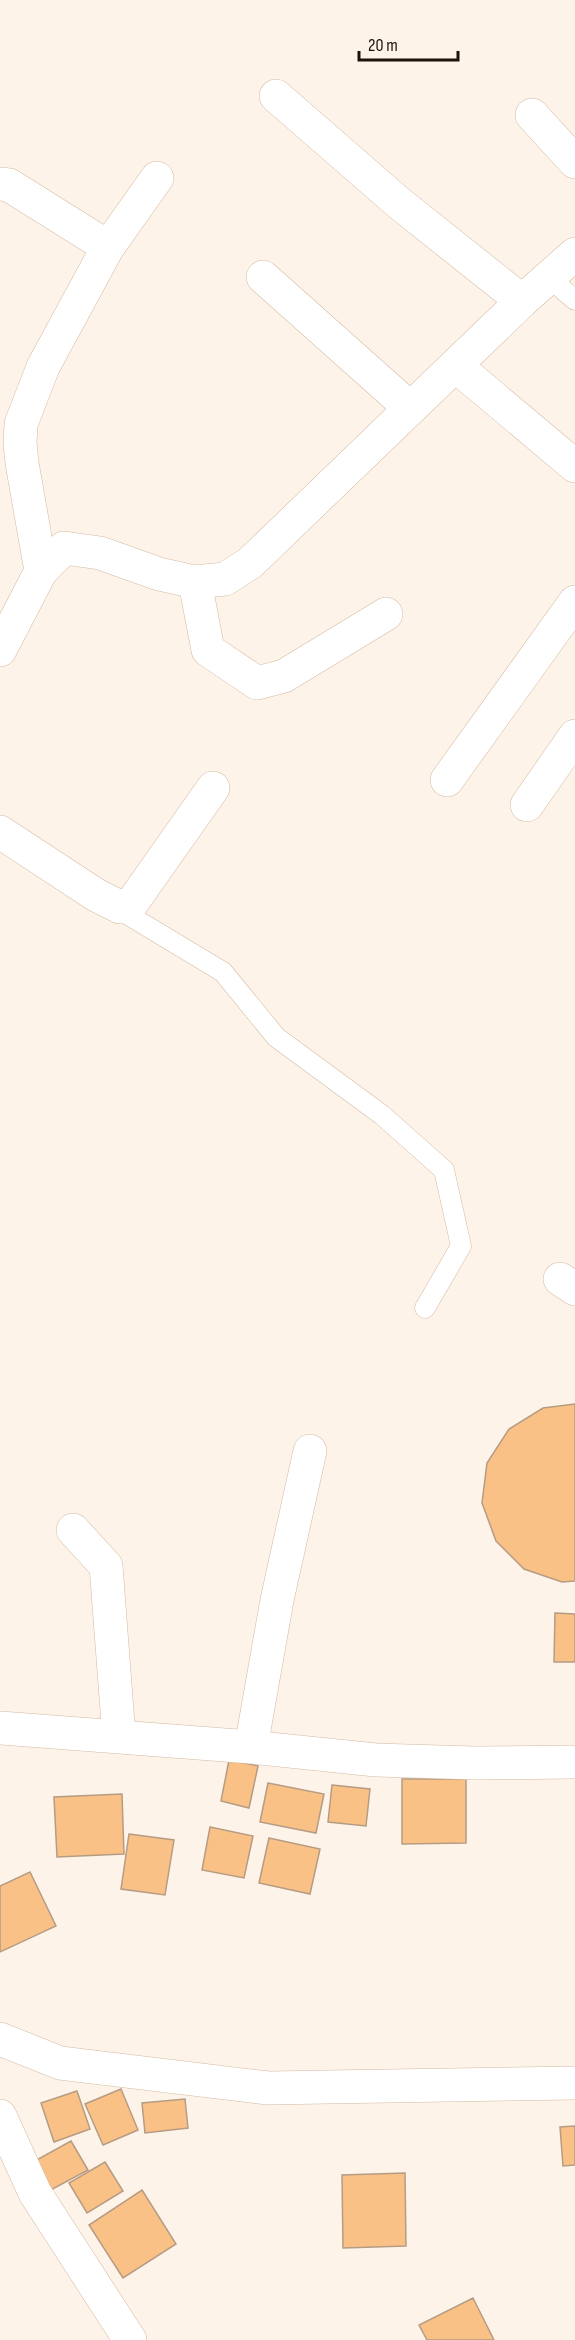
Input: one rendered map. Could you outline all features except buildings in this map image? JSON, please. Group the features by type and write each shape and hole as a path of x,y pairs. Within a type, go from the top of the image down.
{"street":[{"path":"276,96 399,203 522,301"},
{"path":"532,115 575,162"},
{"path":"41,571 22,463 21,424 44,367 108,247 157,177"},
{"path":"0,184 9,185 108,247"},
{"path":"0,650 41,571 64,548 100,553 159,574 195,582 225,579 250,562 522,301 575,254"},
{"path":"263,277 410,408"},
{"path":"456,366 575,466"},
{"path":"195,582 208,650 257,682 284,676 386,614"},
{"path":"447,780 575,602"},
{"path":"527,805 575,736"},
{"path":"0,832 96,895 120,907 132,903 213,788"},
{"path":"251,1747 277,1600 310,1451"},
{"path":"73,1530 106,1566 119,1737"},
{"path":"0,1728 251,1747 376,1760 474,1763 575,1762"},
{"path":"0,2039 60,2063 268,2088 575,2083"},
{"path":"0,2116 35,2193 130,2340"}],"lane":[{"path":"548,277 575,300"},
{"path":"120,907 130,916 223,972 276,1037 382,1115 444,1170 461,1246 425,1308"}]}
